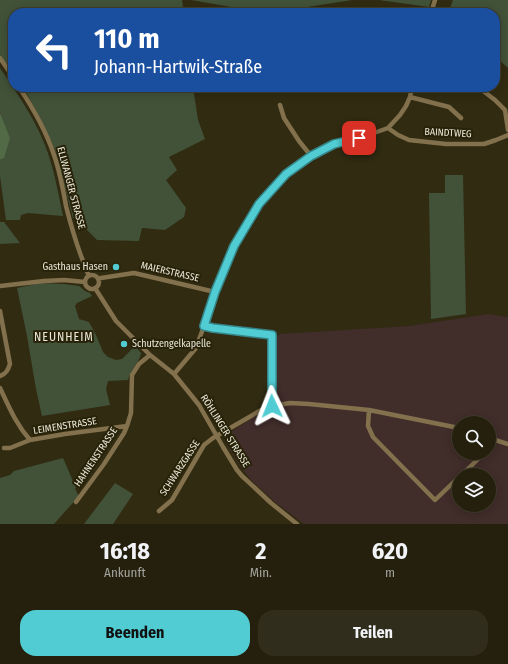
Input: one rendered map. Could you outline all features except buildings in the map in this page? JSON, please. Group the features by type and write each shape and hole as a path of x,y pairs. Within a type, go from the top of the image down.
{"street":[{"path":"0,58 8,70"},
{"name":"ELLWANGER STRASSE","path":"22,92 38,119 54,155 79,253 89,276"},
{"path":"95,288 116,321 150,355 174,374 196,348 215,292 234,246 259,204 286,174 311,156 334,144 388,128 400,114 410,97 411,92"},
{"path":"485,92 505,110 508,130"},
{"path":"410,97 449,107 461,118"},
{"path":"280,105 284,118 311,156"},
{"name":"BAINDTWEG","path":"388,128 409,140 446,144 484,144 508,135"},
{"name":"MAIERSTRASSE","path":"98,279 134,273 215,292"},
{"path":"85,282 87,277 94,275 98,279 98,284 95,288"},
{"path":"0,286 64,280 85,282"},
{"path":"85,282 89,288 95,288"},
{"path":"0,311 10,364 8,370 0,376"},
{"path":"204,326 272,335 272,406"},
{"name":"HAHNENSTRASSE","path":"76,502 104,464 124,433 131,413 132,375 139,364 150,355"},
{"name":"RÖHLINGER STRASSE","path":"174,374 199,405 237,470 271,503 297,524"},
{"name":"LEIMENSTRASSE","path":"0,388 13,417 21,430 30,440"},
{"name":"SCHWARZGASSE","path":"159,511 172,500 204,445 216,436 263,409 272,406 290,403 369,410 452,427"},
{"path":"369,410 368,426 373,437 435,500 452,484"},
{"name":"LEIMENSTRASSE","path":"4,448 10,448 30,440 127,426"},
{"path":"496,440 508,444"},
{"path":"469,468 477,460"}],"shaded area":[{"path":"489,314 508,317 508,524 304,524 275,502 252,481 242,469 228,447 226,435 262,412 276,406 274,393 276,337 280,334 409,326"}],"green space":[{"path":"0,0 182,0 183,8 8,8 8,66 0,55"},
{"path":"191,0 352,0 301,8 238,8"},
{"path":"379,0 431,0 429,7"},
{"path":"453,0 508,0 508,68 500,61 500,8 450,8"},
{"path":"0,68 8,80 8,92 15,92 41,135 53,171 63,216 28,213 21,215 20,220 6,220 0,176 0,160 4,158 0,113"},
{"path":"26,92 194,92 198,120 205,139 169,157 177,170 166,180 186,208 184,217 165,230 142,228 139,241 97,240 75,218 73,218 55,150"},
{"path":"0,113 10,138 4,158 0,160"},
{"path":"445,175 463,175 466,314 431,319 429,193 445,193"},
{"path":"0,222 4,222 20,243 0,244"},
{"path":"41,283 79,286 90,293 92,296 77,303 75,306 79,319 89,322 103,352 108,357 116,360 122,359 135,346 141,353 141,356 128,380 108,381 106,389 110,405 42,416 17,288"},
{"path":"63,458 79,496 54,524 0,524 0,478 10,475 14,471"},
{"path":"115,483 133,494 113,524 84,524"}],"place":[{"name":"Gasthaus Hasen","path":"116,267"},
{"name":"Schutzengelkapelle","path":"124,344"}],"district":[{"name":"NEUNHEIM","path":"64,337"}],"route":[{"path":"272,406 272,335 204,326 215,292 234,246 259,204 286,174 311,156 334,144 359,138"}]}
